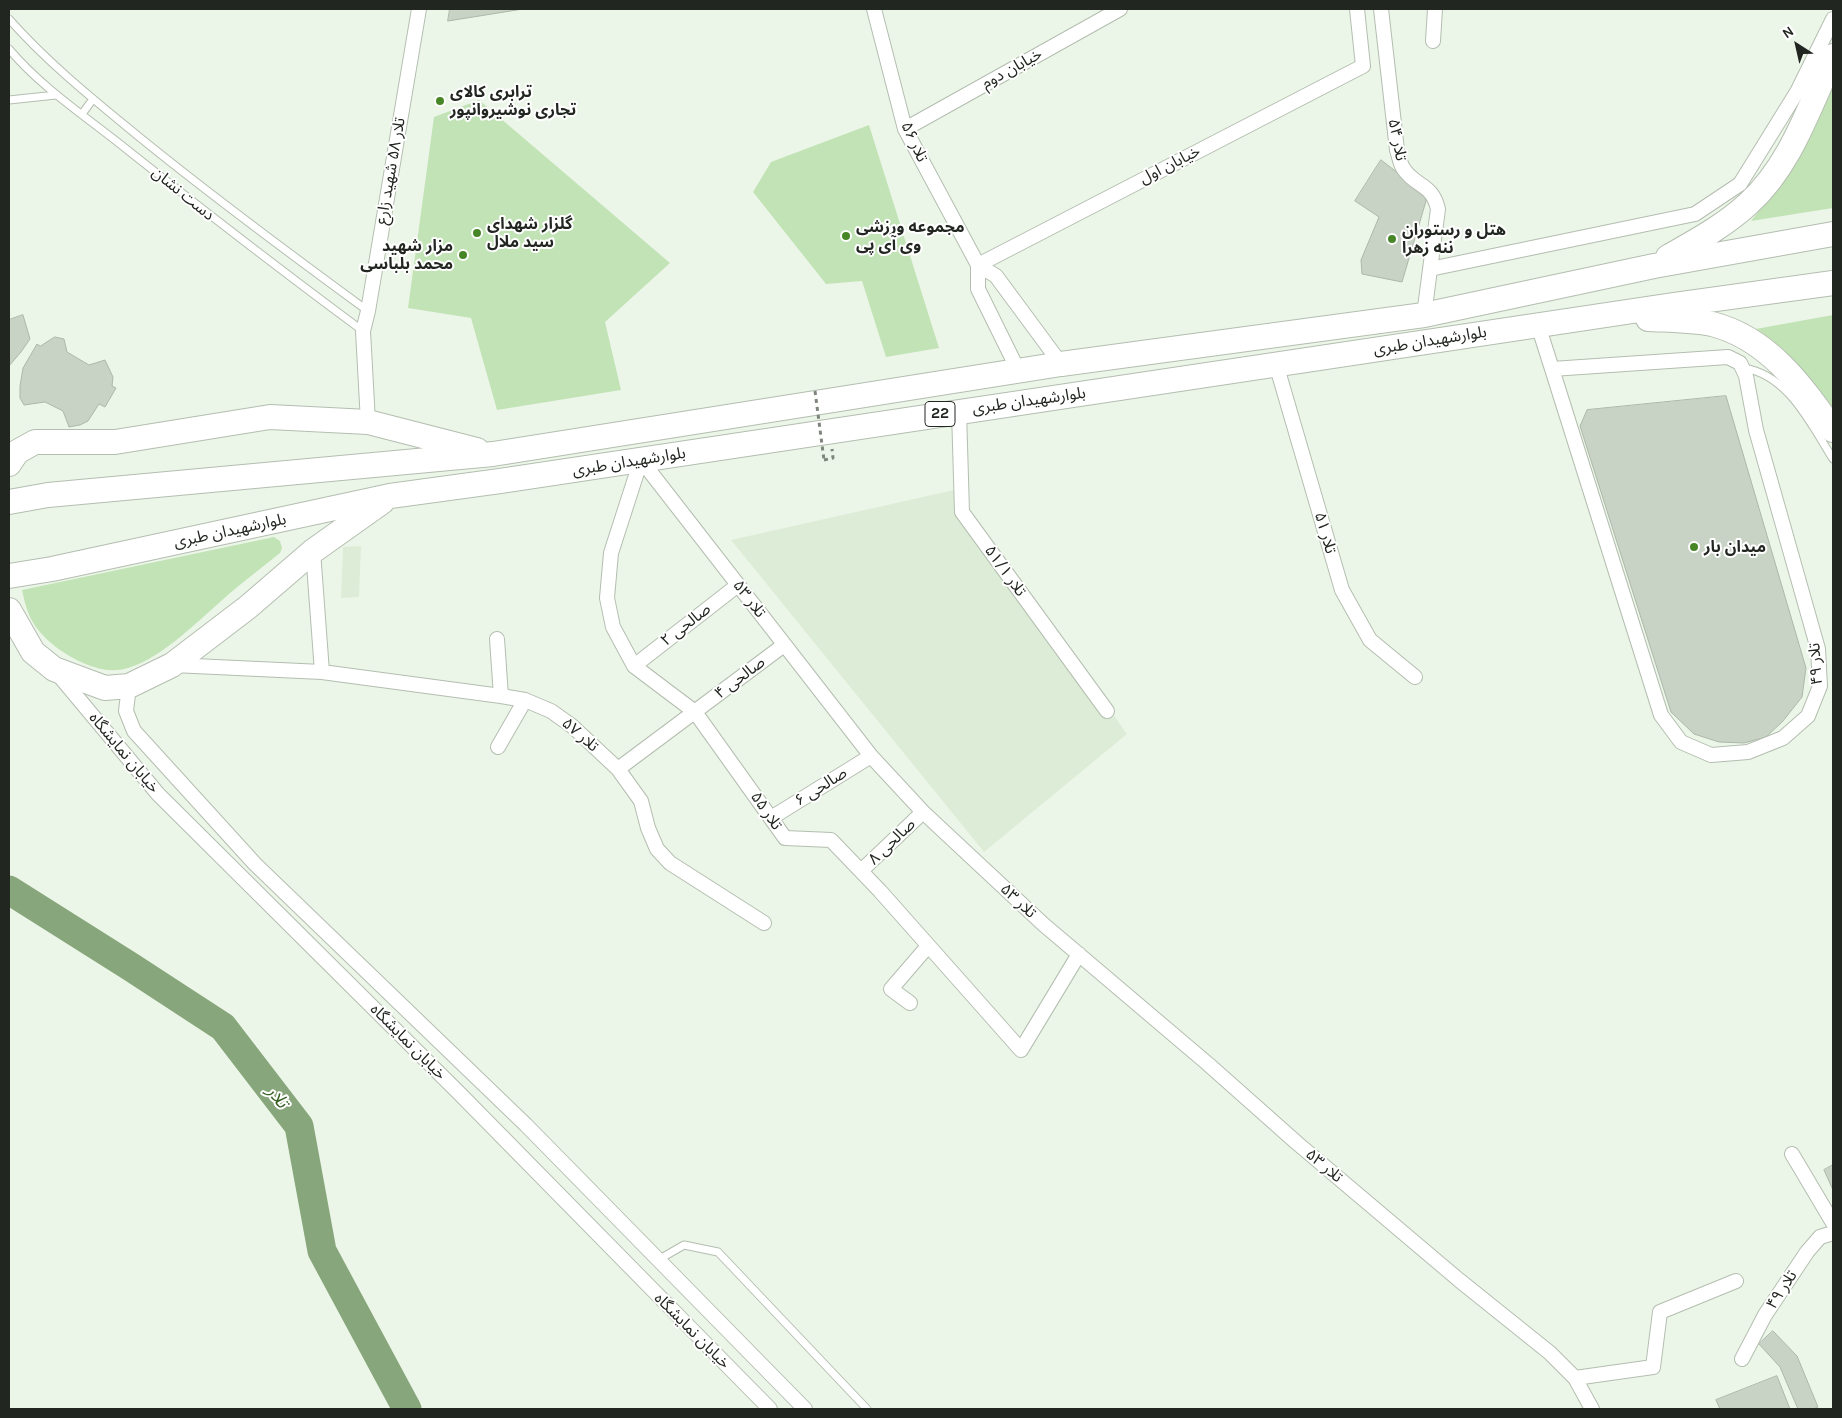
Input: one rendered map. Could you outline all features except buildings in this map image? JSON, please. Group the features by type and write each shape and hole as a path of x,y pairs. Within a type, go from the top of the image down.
{"highway":[{"path":"1654,266 1718,228 1749,204 1780,167 1800,131 1833,56"},
{"name":"بلوارشهیدان طبری","path":"9,502 48,495 494,454 1018,370 1424,315 1654,266 1833,234"},
{"name":"بلوارشهیدان طبری","path":"9,576 52,569 390,496 1596,316 1833,283"},
{"path":"1596,316 1713,324 1744,337 1769,354 1790,372 1833,430"},
{"path":"9,464 16,452 35,442 115,442 270,417 368,422 494,454"},
{"path":"9,610 33,652 54,669 106,688 129,686 172,665 248,607 313,551 390,496"}],"street":[{"name":"تلار ۵۸ شهید زارع","path":"368,422 363,331 419,9"},
{"name":"تلار ۵۶","path":"874,9 905,130 978,265"},
{"name":"خیابان دوم","path":"905,130 1120,9"},
{"name":"خیابان اول","path":"978,265 1362,66 1357,9"},
{"name":"تلار ۵۴","path":"1381,9 1397,150 1402,168 1432,193 1438,209 1424,315"},
{"path":"1433,42 1435,9"},
{"path":"1430,270 1694,214 1740,184 1797,92 1833,19"},
{"path":"978,265 996,276 1061,364"},
{"path":"978,265 978,289 1018,370"},
{"name":"تلار ۴۹","path":"1538,325 1661,715 1681,742 1711,755 1748,752 1783,738 1808,716 1820,686 1818,648 1756,430 1743,368"},
{"path":"1552,369 1728,357 1740,363 1743,368"},
{"name":"تلار ۵۱","path":"1276,364 1342,590 1370,640 1415,676"},
{"name":"تلار ۵۱/۱","path":"959,411 962,512 1107,711"},
{"name":"تلار ۵۳","path":"641,460 871,756 923,812 1043,924 1458,1280 1550,1353 1574,1378 1592,1409"},
{"name":"تلار ۵۵","path":"641,460 611,553 607,598 613,627 634,666 695,712 785,838 831,840 1021,1050 1079,954"},
{"path":"313,551 322,672"},
{"name":"صالحی ۲","path":"634,666 738,585"},
{"path":"497,639 501,696"},
{"name":"صالحی ۴","path":"618,769 784,645"},
{"name":"تلار ۵۷","path":"172,665 322,672 501,696 524,700 551,711 572,726 618,769 641,801 648,828 657,849 670,863 764,924"},
{"name":"خیابان نمایشگاه","path":"54,669 158,794 459,1093 770,1409"},
{"name":"خیابان نمایشگاه","path":"129,686 126,711 134,731 255,864 526,1125 805,1409"},
{"path":"498,747 524,700"},
{"name":"صالحی ۶","path":"771,818 871,756"},
{"name":"صالحی ۸","path":"861,871 923,812"},
{"path":"910,1003 891,989 928,946"},
{"path":"1792,1154 1833,1223"},
{"name":"تلار ۴۹","path":"1742,1359 1765,1316 1807,1252 1820,1237 1833,1233"},
{"path":"1574,1378 1653,1367 1660,1312 1736,1281"}],"lane":[{"path":"9,19 35,49 202,188 368,311"},
{"name":"دست نشان","path":"9,49 22,64 56,95 235,235 363,331"},
{"path":"9,100 56,95"},
{"path":"82,114 93,99"},
{"path":"1743,368 1757,370 1775,382 1795,400 1833,459"},
{"path":"658,1260 684,1245 718,1252 867,1409"}],"path":[{"path":"815,391 824,460 833,458"}],"shaded area":[{"path":"954,490 1127,734 984,852 731,540"},
{"path":"361,546 359,597 341,598 343,547"}],"green space":[{"path":"1833,80 1833,208 1751,221 1783,181"},
{"path":"479,100 670,263 605,322 621,390 497,410 471,318 408,308 434,117"},
{"name":"مجموعه ورزشی وی آی پی","path":"869,125 939,348 886,357 862,281 826,284 753,192 771,162"},
{"path":"1833,315 1833,408 1797,363 1750,330"},
{"path":"274,537 280,541 282,548 280,553 168,647 141,663 121,670 99,669 66,654 35,626 25,604 22,590"}],"waterway":[{"name":"تلار","path":"9,890 223,1027 299,1126 322,1251 407,1409"}],"place":[{"name":"ترابری کالای تجاری نوشیروانپور","path":"440,101"},
{"name":"گلزار شهدای سید ملال","path":"477,233"},
{"name":"مجموعه ورزشی وی آی پی","path":"846,236"},
{"name":"هتل و رستوران ننه زهرا","path":"1392,239"},
{"name":"مزار شهید محمد بلباسی","path":"463,255"},
{"name":"میدان بار","path":"1694,547"}]}
